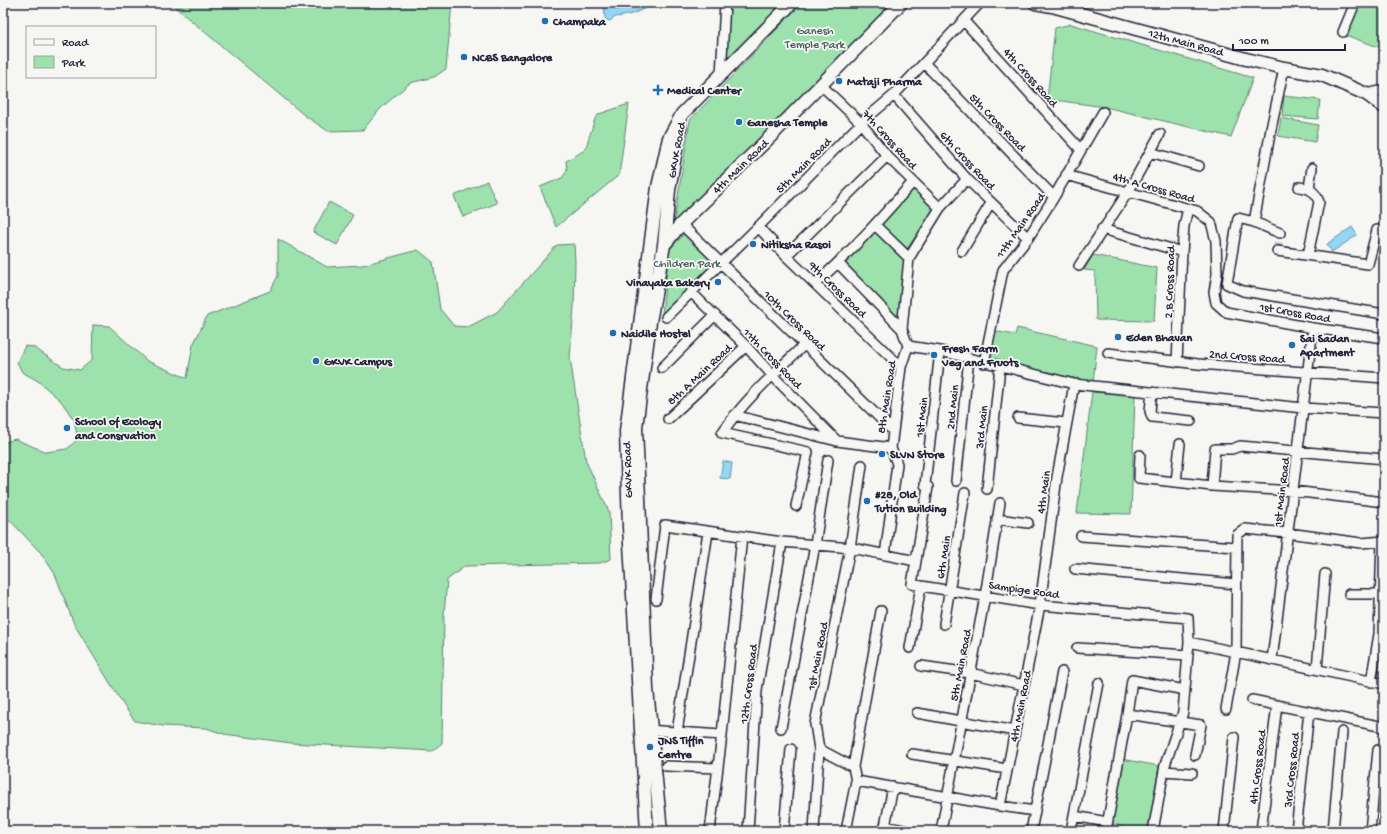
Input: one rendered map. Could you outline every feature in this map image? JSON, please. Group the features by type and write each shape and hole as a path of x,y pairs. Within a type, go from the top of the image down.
{"main road":[{"name":"GKVK Road","path":"647,831 645,730 634,527 626,431 658,186 670,138 682,114 792,3"},
{"name":"4th Main Road","path":"664,245 681,224 822,85 901,3"},
{"name":"12th Main Road","path":"1035,3 1052,6 1284,68 1322,75 1366,94 1384,106"},
{"name":"GKVK Road","path":"634,527 636,427 650,322 664,245 669,190 682,114"},
{"path":"649,257 661,259"},
{"name":"GKVK Road","path":"645,730 661,831"}],"street":[{"path":"722,75 725,3"},
{"name":"5th Main Road","path":"666,317 861,124 894,95 980,3"},
{"path":"1343,32 1355,3"},
{"name":"4th Cross Road","path":"964,20 1080,149"},
{"name":"5th Cross Road","path":"924,63 1054,197"},
{"path":"1254,222 1284,68"},
{"name":"7th Cross Road","path":"822,85 861,124 887,156 940,208"},
{"path":"1366,94 1384,90"},
{"name":"6th Cross Road","path":"894,95 967,179 1028,238"},
{"name":"11th Main Road","path":"984,363 1003,270 1028,238 1054,197 1080,149 1103,112"},
{"path":"1078,266 1128,192 1160,134"},
{"path":"1150,152 1199,166"},
{"path":"786,256 887,156"},
{"path":"1309,188 1312,168"},
{"name":"4th A Cross Road","path":"1066,175 1197,211 1210,222 1216,242 1217,274 1214,292"},
{"path":"902,329 909,258 940,208 967,179"},
{"path":"815,284 875,225 913,182"},
{"path":"1299,187 1309,188 1317,197 1319,202 1308,255"},
{"path":"962,251 991,202"},
{"name":"2 B Cross Road","path":"1178,362 1182,252 1184,226 1188,208"},
{"path":"1280,233 1254,222 1238,218 1227,284 1243,291 1384,314"},
{"name":"10th Cross Road","path":"681,224 893,431"},
{"path":"875,225 909,258"},
{"name":"9th Cross Road","path":"758,227 901,367"},
{"path":"1102,229 1182,252"},
{"path":"1277,251 1368,264 1377,230"},
{"path":"838,263 902,329 908,346 940,351 1074,384 1303,408 1384,413"},
{"name":"11th Cross Road","path":"691,292 746,346 772,375 837,441"},
{"name":"1st Cross Road","path":"1214,292 1216,303 1226,312 1313,328 1384,338"},
{"path":"662,368 715,315"},
{"name":"1st Main Road","path":"1272,660 1313,328"},
{"path":"796,506 808,452 722,433 734,415 772,375 804,345"},
{"name":"8th A Main Road","path":"668,419 746,346"},
{"name":"8th Main Road","path":"885,554 897,464 891,448 901,367 908,346"},
{"name":"1st Main","path":"916,561 926,486 940,351"},
{"name":"2nd Cross Road","path":"1108,353 1178,362 1384,378"},
{"name":"2nd Main","path":"956,481 969,358"},
{"name":"3rd Main","path":"987,489 1000,366"},
{"name":"4th Main","path":"1040,605 1057,477 1074,384"},
{"path":"1152,392 1150,411 1152,418 1191,421"},
{"name":"8th Main Road","path":"734,415 837,441 891,448"},
{"path":"1018,418 1066,423"},
{"path":"1176,482 1180,444"},
{"path":"1212,486 1215,449 1232,449 1240,446 1384,459"},
{"path":"1140,454 1139,478 1212,486 1293,491 1384,502"},
{"path":"781,728 815,545 828,460"},
{"name":"1st Main Road","path":"814,831 819,749 815,724 850,548 862,465"},
{"name":"6th Main","path":"944,624 965,493"},
{"name":"5th Main Road","path":"941,831 985,596 1000,503"},
{"path":"997,519 1028,523"},
{"path":"656,599 665,525 782,542 850,548 885,554 916,561 912,584 921,586 910,648"},
{"path":"1226,709 1236,652 1237,535 1245,529 1361,543 1383,541 1382,634 1371,682"},
{"path":"677,732 708,532"},
{"path":"710,831 722,735 742,536"},
{"path":"1081,536 1236,547"},
{"name":"12th Cross Road","path":"748,831 757,690 782,542"},
{"path":"1075,569 1236,584"},
{"path":"1317,669 1325,574"},
{"name":"Sampige Road","path":"921,586 1040,605 1188,618 1189,642"},
{"path":"1349,594 1383,594"},
{"name":"4th Main Road","path":"1000,806 1040,605"},
{"path":"846,831 856,781 853,767 881,611"},
{"path":"1153,831 1164,771 1183,712 1189,642 1384,684"},
{"path":"1077,648 1188,655"},
{"path":"921,666 970,673 1024,685"},
{"path":"1031,831 1062,672"},
{"path":"1074,816 1107,826 1128,714 1132,680 1185,690"},
{"path":"1070,831 1098,683"},
{"path":"1252,700 1384,727"},
{"name":"4th Cross Road","path":"1261,831 1277,705"},
{"name":"3rd Cross Road","path":"1296,831 1309,712"},
{"path":"917,713 1015,731"},
{"path":"1128,714 1202,725 1195,754"},
{"path":"645,730 722,735"},
{"path":"1333,831 1342,732"},
{"path":"1224,831 1234,737"},
{"path":"784,831 791,749"},
{"path":"819,749 853,767"},
{"path":"1370,831 1378,750"},
{"path":"912,754 1007,769"},
{"path":"666,766 717,768"},
{"path":"1164,771 1192,773"},
{"path":"856,781 1035,811"},
{"path":"893,787 884,829 909,831"}],"green space":[{"path":"170,3 452,3 446,69 434,77 410,83 381,108 363,130 328,131 304,115"},
{"path":"728,3 785,3 729,62 723,62"},
{"name":"Ganesh Temple Park","path":"802,3 895,3 673,228 690,120"},
{"path":"1361,3 1384,3 1384,49 1345,35"},
{"path":"1071,24 1253,78 1231,137 1105,107 1047,99 1055,28"},
{"path":"1284,96 1320,100 1318,119 1282,116"},
{"path":"629,104 619,175 556,227 540,187 562,178 567,171 566,161 585,150 595,119 599,114"},
{"path":"1281,118 1318,125 1315,142 1278,136"},
{"path":"487,181 497,203 463,217 454,196"},
{"path":"913,187 936,208 906,250 898,319 845,264"},
{"path":"329,202 353,215 337,245 313,232"},
{"name":"Children Park","path":"684,234 713,263 662,314 669,250"},
{"path":"278,239 327,267 363,265 418,250 433,262 440,309 454,326 468,327 497,312 557,245 574,244 574,307 570,358 586,461 609,512 611,559 600,563 465,566 447,580 444,614 442,743 432,751 291,743 224,734 206,728 163,726 135,721 126,709 74,624 55,574 41,553 3,513 3,443 15,439 46,452 67,449 78,439 74,420 61,401 38,381 22,372 17,362 25,346 33,347 63,367 80,370 92,360 93,325 109,326 147,361 187,378 193,345 207,316 270,291 278,276"},
{"path":"1093,255 1157,268 1154,321 1096,320 1095,271 1084,270"},
{"path":"1017,328 1097,346 1093,382 989,361 993,331 1015,335"},
{"path":"1092,392 1135,395 1131,514 1077,513"},
{"path":"1122,759 1159,766 1148,831 1122,831 1122,826 1112,824"}],"water":[{"path":"604,3 611,3 611,6 616,10 628,7 630,3 658,3 632,14 615,17 610,21 605,18"},
{"path":"1352,227 1357,235 1332,252 1327,244"},
{"path":"723,461 732,463 730,479 720,478"}],"tunnel":[{"path":"1277,251 1280,233"}],"place":[{"name":"Champaka","path":"545,21"},
{"name":"NCBS Bangalore","path":"464,57"},
{"name":"Mataji Pharma","path":"839,81"},
{"name":"Medical Center","path":"658,90"},
{"name":"Ganesha Temple","path":"739,122"},
{"name":"Nitiksha Rasoi","path":"753,244"},
{"name":"Vinayaka Bakery","path":"718,282"},
{"name":"Naidile Hostel","path":"613,333"},
{"name":"Eden Bhavan","path":"1118,337"},
{"name":"Sai Sadan Apartment","path":"1292,345"},
{"name":"Fresh Farm Veg and Fruots","path":"934,355"},
{"name":"GKVK Campus","path":"316,361"},
{"name":"School of Ecology and Consrvation","path":"67,428"},
{"name":"SLVN Store","path":"882,454"},
{"name":"#28, Old Tution Building","path":"867,501"},
{"name":"JNS Tiffin Centre","path":"650,747"}]}
